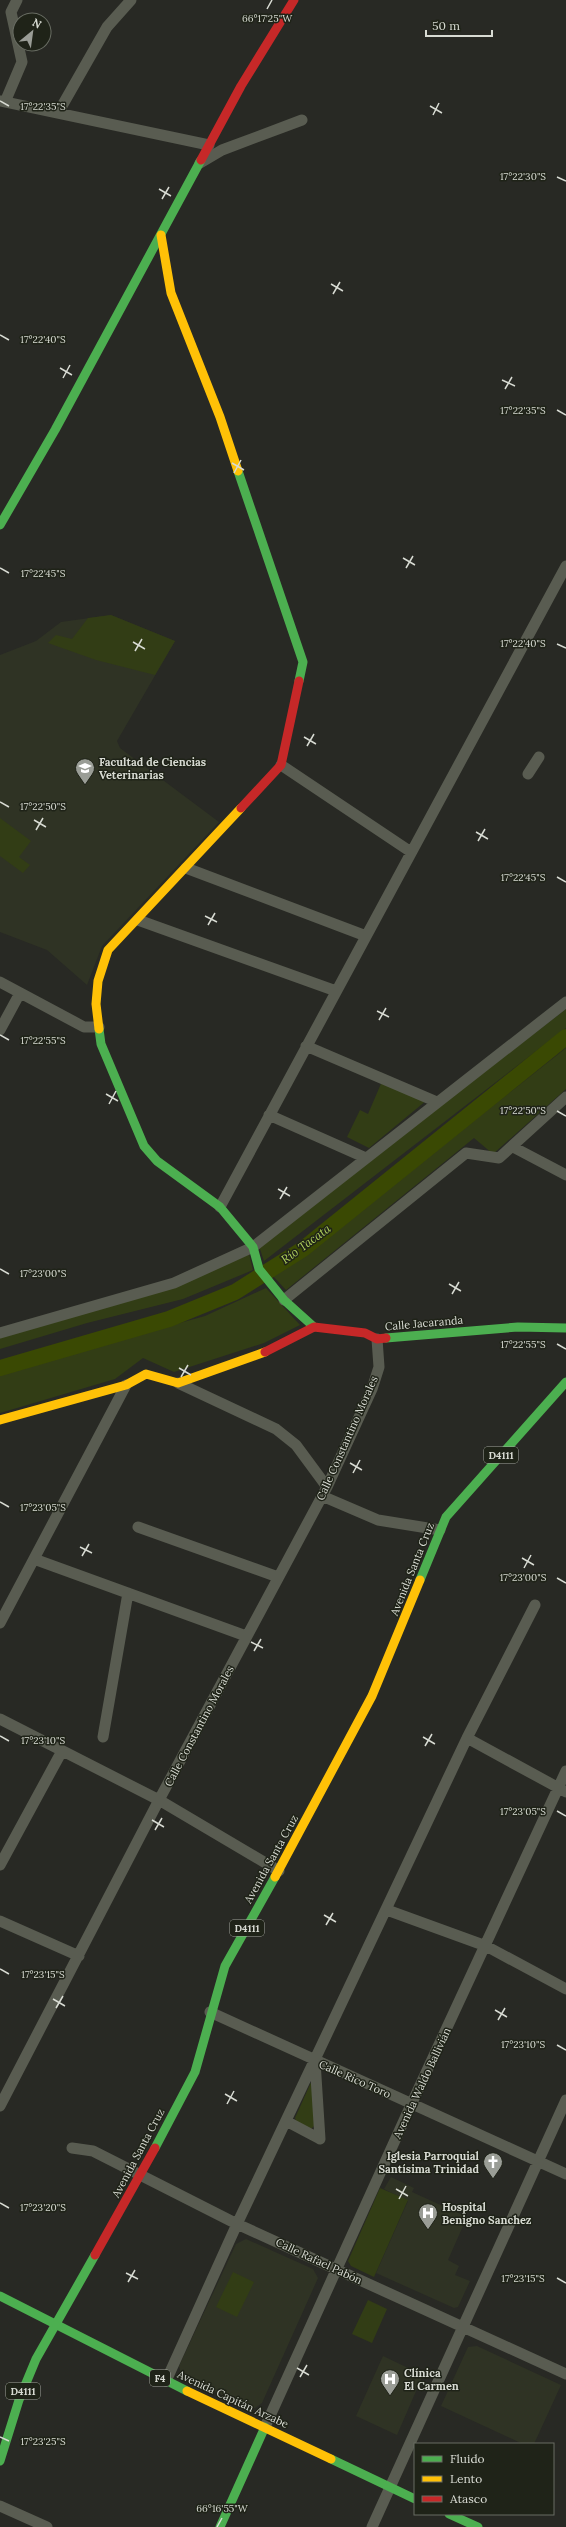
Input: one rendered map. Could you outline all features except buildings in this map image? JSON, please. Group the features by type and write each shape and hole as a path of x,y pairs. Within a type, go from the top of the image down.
{"main road":[{"path":"0,525 55,430 242,86 294,0"},
{"path":"0,1420 126,1385 146,1374 178,1383 267,1351 314,1327 284,1300 259,1269 253,1247 220,1206 157,1161 144,1146 101,1044 96,1004 98,980 108,950 138,920 281,765 303,662 220,417 171,293 161,235"},
{"name":"Calle Jacaranda","path":"314,1327 365,1333 377,1340 518,1327 566,1328"},
{"name":"Avenida Santa Cruz","path":"0,2460 19,2400 36,2359 140,2176 195,2072 210,2012 225,1966 279,1872 372,1696 446,1517 566,1382"},
{"name":"Avenida Capitán Arzabe","path":"0,2296 166,2381 414,2499"},
{"name":"Avenida Waldo Ballivián","path":"220,2527 265,2427"},
{"path":"451,2515 478,2527"}],"street":[{"path":"17,0 12,12 22,62 2,102 209,145"},
{"path":"58,113 107,27 131,0"},
{"path":"200,163 222,150 302,120"},
{"path":"220,1206 566,566"},
{"path":"528,774 539,757"},
{"path":"281,765 411,852"},
{"path":"186,868 366,936"},
{"path":"138,920 336,991"},
{"path":"0,982 84,1027 99,1027"},
{"path":"0,1030 20,993"},
{"path":"0,1333 174,1284 253,1247 566,1002"},
{"path":"306,1046 437,1102"},
{"path":"284,1300 466,1153 499,1158 513,1147 566,1097"},
{"path":"269,1115 366,1158"},
{"path":"513,1147 566,1175"},
{"name":"Calle Constantino Morales","path":"0,2106 159,1800 324,1491 372,1389 379,1367 377,1340"},
{"path":"178,1383 276,1428 296,1445 324,1491 378,1520 440,1530"},
{"path":"0,1623 126,1385"},
{"path":"138,1527 278,1577"},
{"path":"34,1559 246,1636"},
{"path":"103,1737 128,1593"},
{"path":"166,2381 237,2224 467,1738 534,1606"},
{"path":"0,1719 159,1800 279,1872"},
{"path":"467,1738 562,1790"},
{"path":"0,1865 62,1751"},
{"name":"Avenida Waldo Ballivián","path":"265,2427 411,2105 562,1790 566,1771"},
{"path":"386,1910 486,1946 566,1989"},
{"path":"0,1921 79,1956"},
{"name":"Calle Rico Toro","path":"210,2012 411,2105 566,2174"},
{"path":"286,2121 320,2139 315,2061"},
{"path":"372,2527 566,2100"},
{"name":"Calle Rafael Pabón","path":"72,2148 93,2151 237,2224 566,2374"},
{"path":"0,2506 47,2527"}],"shaded area":[{"name":"Facultad de Ciencias Veterinarias","path":"111,615 175,641 117,741 120,748 219,822 102,946 87,985 47,950 0,932 0,655 36,641 61,622"},
{"name":"Hospital Benigno Sanchez","path":"391,2177 414,2188 412,2192 467,2217 448,2260 459,2266 455,2275 470,2281 458,2307 454,2308 376,2273 408,2201 384,2189"},
{"path":"246,2239 313,2269 318,2278 262,2403 255,2408 248,2408 181,2374 179,2366 236,2244"},
{"path":"477,2346 561,2385 534,2443 521,2443 441,2406 468,2347"},
{"name":"Clínica El Carmen","path":"383,2356 423,2375 397,2435 356,2416"}],"green space":[{"path":"111,615 175,641 155,675 96,660 48,643 56,635 72,639 88,618"},
{"path":"0,818 31,841 19,857 30,865 23,873 0,856"},
{"path":"566,1009 566,1028 264,1261 259,1246"},
{"path":"566,1048 566,1089 493,1154 474,1138 286,1290 272,1275 345,1223"},
{"path":"383,1079 427,1100 369,1148 347,1137 360,1110 368,1114"},
{"path":"249,1254 253,1270 183,1299 87,1323 0,1349 0,1335"},
{"path":"266,1288 300,1325 264,1343 174,1372 143,1358 115,1379 0,1413 0,1373 205,1316"},
{"path":"313,2078 315,2125 310,2130 297,2123 295,2118"},
{"path":"380,2188 408,2200 374,2277 351,2266 348,2261"},
{"path":"233,2272 254,2282 237,2317 216,2307"},
{"path":"368,2300 387,2309 372,2343 352,2334"}],"waterway":[{"name":"Río Tacata","path":"0,1368 169,1319 235,1292 303,1249 566,1037"}],"traffic: fast":[{"path":"0,525 55,430 201,160"},
{"path":"238,471 303,662 299,681"},
{"path":"99,1029 101,1044 144,1146 157,1161 220,1207 253,1247 259,1269 284,1300 314,1327"},
{"path":"386,1338 518,1327 566,1328"},
{"path":"420,1580 446,1517 566,1382"},
{"path":"155,2148 195,2072 225,1966 275,1877"},
{"path":"0,2461 19,2400 36,2359 95,2255"},
{"path":"0,2296 187,2391"},
{"path":"220,2527 265,2427"},
{"path":"331,2459 414,2499"},
{"path":"451,2515 478,2527"}],"traffic: slow":[{"path":"161,235 171,293 220,417 238,471"},
{"path":"99,1029 96,1004 98,981 108,950 241,808"},
{"path":"0,1420 126,1385 146,1374 178,1383 265,1352"},
{"path":"275,1877 372,1696 420,1580"},
{"path":"187,2391 331,2459"}],"traffic: jam":[{"path":"201,160 241,86 294,0"},
{"path":"241,808 281,765 299,681"},
{"path":"265,1352 314,1327 365,1333 377,1339 386,1338"},
{"path":"95,2255 155,2148"}],"place":[{"name":"Facultad de Ciencias Veterinarias","path":"85,785"},
{"name":"Iglesia Parroquial Santísima Trinidad","path":"493,2179"},
{"name":"Hospital Benigno Sanchez","path":"428,2230"},
{"name":"Clínica El Carmen","path":"390,2396"}]}
